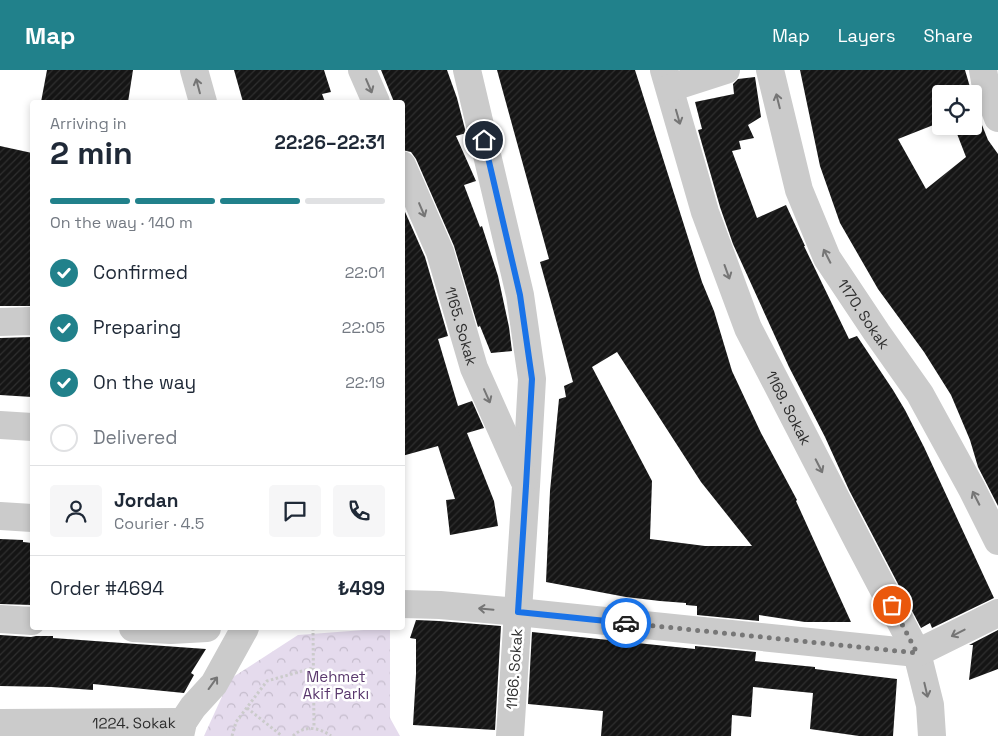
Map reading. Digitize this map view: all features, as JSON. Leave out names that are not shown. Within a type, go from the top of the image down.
[{"type":"street","points":[[194,70],[202,100]]},
{"type":"street","points":[[362,70],[375,100]]},
{"type":"street","name":"1166. Sokak","points":[[467,70],[520,295],[532,379],[510,736]]},
{"type":"street","points":[[667,79],[726,70]]},
{"type":"street","name":"1170. Sokak","points":[[770,70],[799,190],[827,258],[920,394],[972,489],[998,542]]},
{"type":"street","points":[[983,70],[986,87],[998,118]]},
{"type":"street","name":"1169. Sokak","points":[[667,79],[705,212],[748,328],[917,653],[930,705],[932,736]]},
{"type":"street","name":"1165. Sokak","points":[[405,172],[440,252],[474,368],[526,486]]},
{"type":"street","points":[[0,322],[30,321]]},
{"type":"street","points":[[0,425],[30,427]]},
{"type":"street","points":[[0,516],[30,518]]},
{"type":"street","points":[[405,604],[440,605],[518,612],[917,653],[998,613]]},
{"type":"street","points":[[0,618],[30,621]]},
{"type":"street","name":"1224. Sokak","points":[[10,727],[182,729],[193,707],[214,684],[244,630]]},
{"type":"path","points":[[313,630],[314,728]]},
{"type":"path","points":[[232,736],[236,722],[267,681],[313,668]]},
{"type":"path","points":[[247,708],[282,736]]},
{"type":"path","points":[[293,736],[304,729],[314,728],[322,730],[331,736]]},
{"type":"green space","name":"Mehmet Akif Parkı","points":[[390,630],[390,718],[400,736],[204,736],[230,679],[298,635]]},
{"type":"building","points":[[47,70],[133,70],[128,100],[41,100]]},
{"type":"building","points":[[234,70],[324,70],[331,92],[322,94],[324,100],[242,100]]},
{"type":"building","points":[[381,70],[447,70],[466,133],[456,136],[476,181],[464,185],[480,227],[482,226],[498,276],[512,351],[491,353],[480,326],[478,327],[454,246],[416,159],[411,152],[405,151],[405,100],[393,100]]},
{"type":"building","points":[[497,70],[635,70],[732,371],[761,433],[797,500],[851,622],[805,622],[759,615],[759,621],[697,615],[697,606],[686,605],[686,603],[626,597],[546,582],[550,491],[559,399],[566,397],[564,386],[573,382],[540,262],[549,259]],"holes":[[[617,352],[701,482],[752,546],[705,546],[650,539],[652,481],[592,367]]]},
{"type":"building","points":[[800,70],[965,70],[969,85],[932,85],[932,126],[898,139],[926,189],[966,157],[957,135],[982,135],[982,125],[988,140],[998,154],[998,506],[978,467],[970,440],[951,395],[924,352],[878,289],[840,223],[820,166]]},
{"type":"building","points":[[755,77],[761,117],[748,125],[754,138],[739,141],[741,149],[732,151],[757,218],[786,205],[849,339],[857,336],[905,410],[994,598],[932,628],[930,623],[921,628],[849,490],[825,437],[789,367],[733,244],[720,207],[698,130],[702,129],[695,102],[734,94],[733,84],[738,79]]},
{"type":"building","points":[[0,146],[30,153],[30,306],[0,306]]},
{"type":"building","points":[[405,212],[425,257],[448,336],[438,339],[458,406],[472,401],[484,428],[467,433],[494,501],[498,526],[450,535],[446,500],[455,499],[438,446],[405,455]]},
{"type":"building","points":[[30,337],[30,397],[0,395],[0,338]]},
{"type":"building","points":[[0,539],[23,540],[23,542],[30,543],[30,605],[0,604]]},
{"type":"building","points":[[416,620],[501,626],[495,730],[413,725],[416,639],[410,638]]},
{"type":"building","points":[[998,630],[998,669],[969,680],[973,645],[969,645]]},
{"type":"building","points":[[532,632],[695,649],[695,646],[756,652],[755,661],[815,667],[815,669],[897,679],[893,736],[859,736],[810,729],[813,693],[753,687],[751,717],[732,715],[731,736],[601,736],[603,711],[528,704]]},
{"type":"building","points":[[0,635],[53,636],[53,638],[206,649],[191,673],[194,675],[184,693],[93,684],[93,690],[0,686]]},
{"type":"way so far","points":[[626,623],[917,653],[892,605]]},
{"type":"route","points":[[484,140],[520,295],[532,379],[518,612],[626,623]]}]
